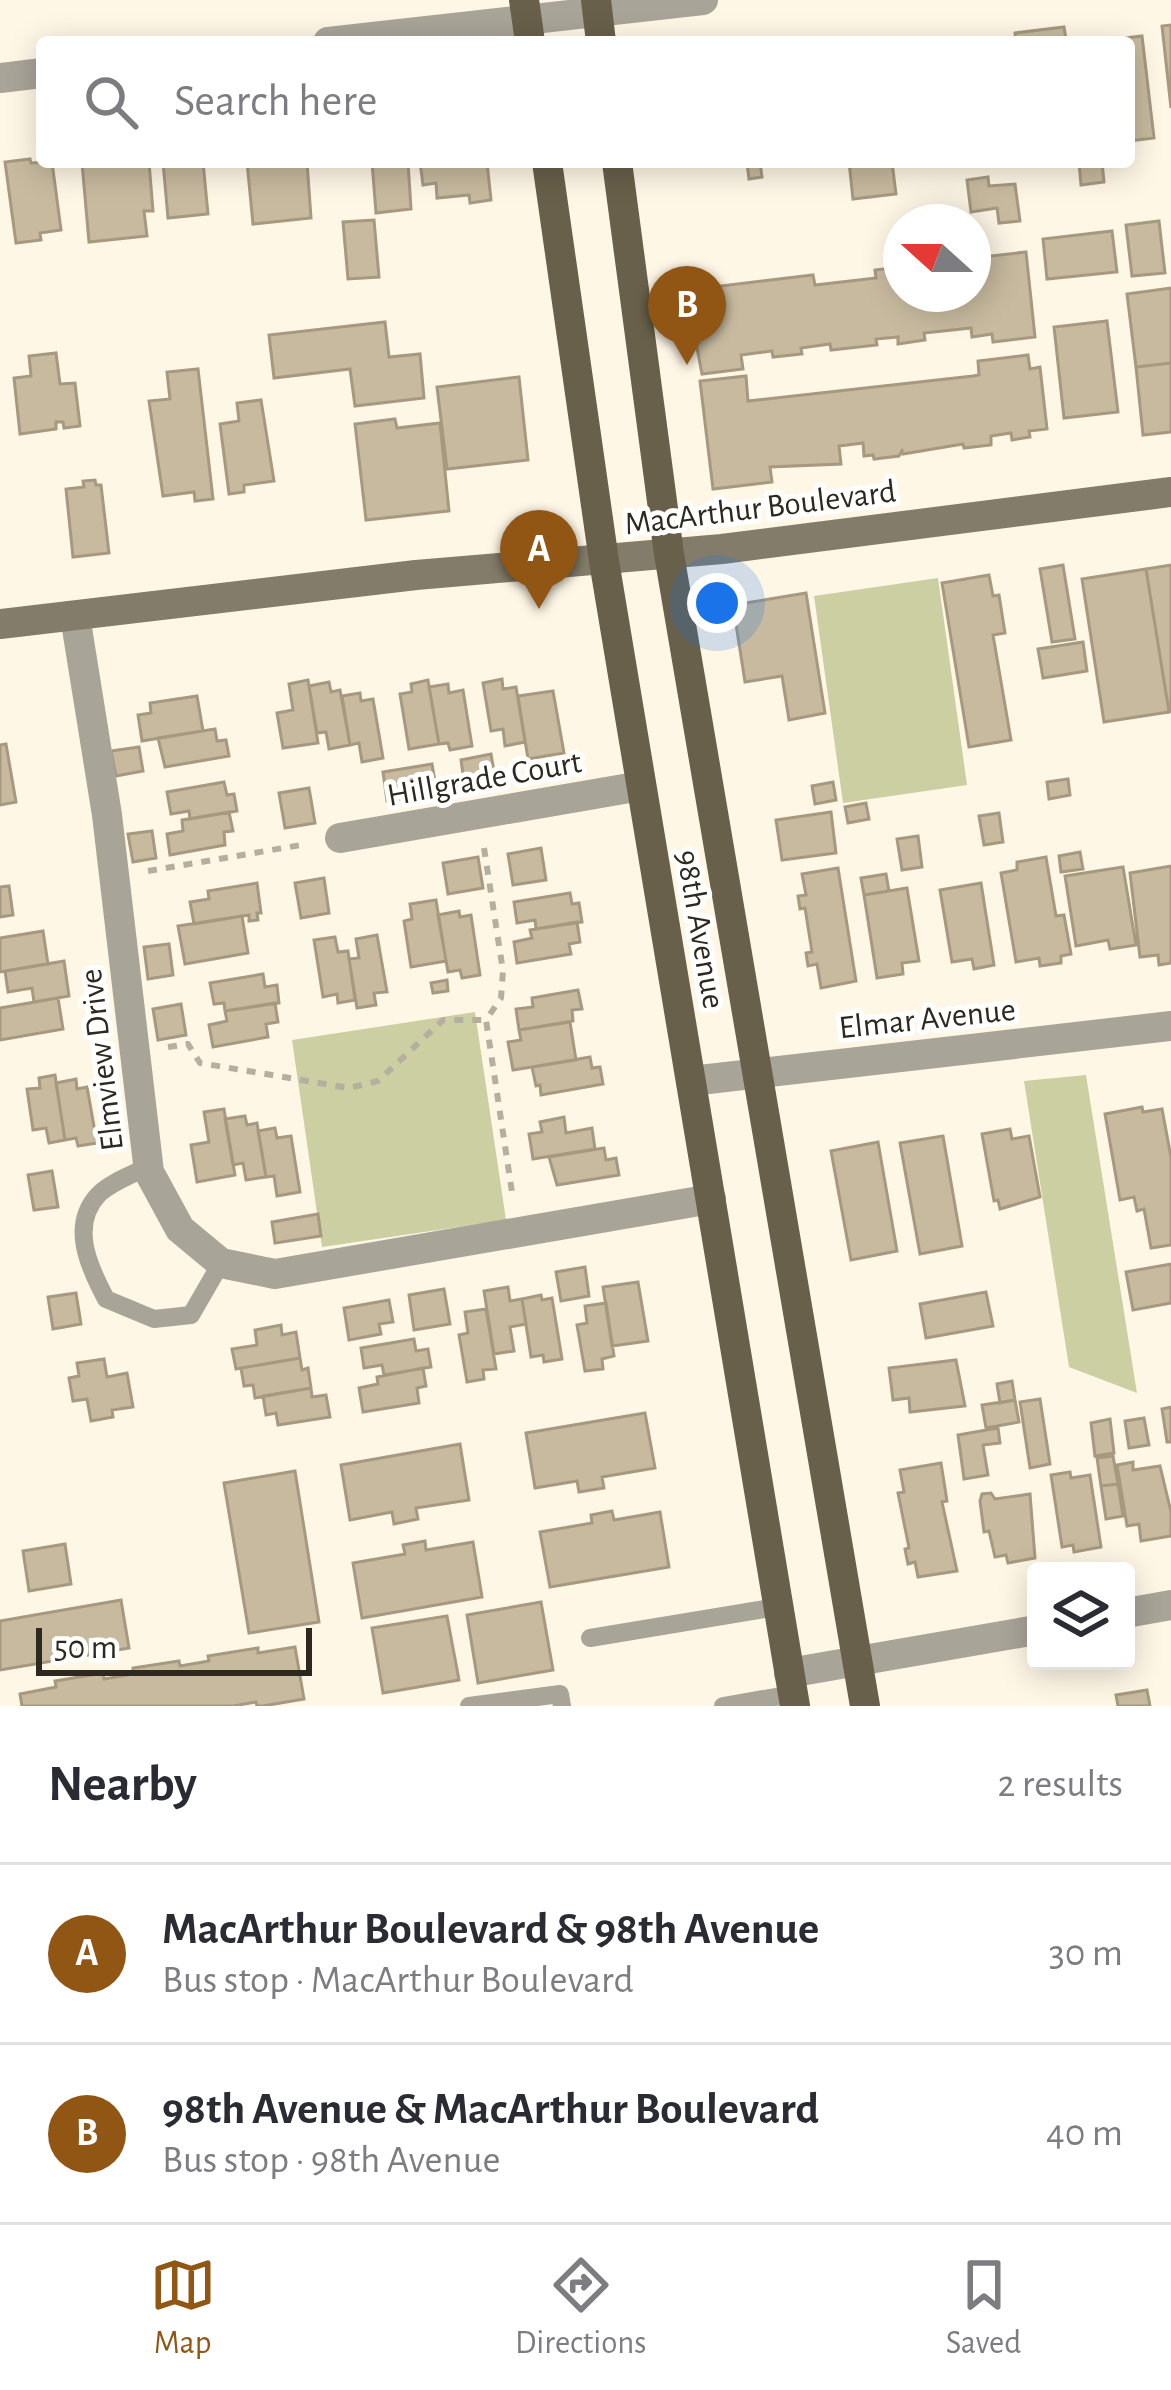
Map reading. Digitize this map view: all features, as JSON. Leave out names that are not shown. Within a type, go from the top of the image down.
[{"type":"main road","name":"98th Avenue","points":[[548,168],[604,561],[793,1691]]},
{"type":"main road","name":"98th Avenue","points":[[618,168],[669,554],[865,1706]]},
{"type":"main road","name":"MacArthur Boulevard","points":[[0,624],[416,575],[669,554],[1171,493]]},
{"type":"street","points":[[385,36],[598,18],[703,0]]},
{"type":"street","points":[[0,78],[36,75]]},
{"type":"street","name":"Elmview Drive","points":[[75,616],[115,877],[148,1166],[180,1229],[221,1263]]},
{"type":"street","name":"Hillgrade Court","points":[[340,838],[641,786]]},
{"type":"street","name":"Elmar Avenue","points":[[691,1081],[1171,1026]]},
{"type":"street","points":[[221,1263],[275,1274],[710,1199]]},
{"type":"street","points":[[1135,1611],[1171,1605]]},
{"type":"street","points":[[793,1691],[858,1663],[1027,1632]]},
{"type":"lane","points":[[148,1166],[100,1193],[85,1217],[84,1258],[106,1299],[154,1319],[191,1315],[221,1263]]},
{"type":"lane","points":[[590,1638],[777,1607]]},
{"type":"lane","points":[[723,1706],[793,1691]]},
{"type":"lane","points":[[469,1706],[560,1694],[562,1706]]},
{"type":"path","points":[[479,814],[503,971],[500,998],[486,1020],[518,1233]]},
{"type":"path","points":[[115,877],[340,838]]},
{"type":"path","points":[[134,1052],[188,1044],[200,1063],[349,1088],[378,1081],[443,1020],[486,1020]]},
{"type":"green space","points":[[938,578],[967,785],[843,803],[814,596]]},
{"type":"green space","points":[[475,1012],[506,1220],[322,1247],[292,1040]]},
{"type":"green space","points":[[1086,1075],[1137,1393],[1069,1367],[1024,1081]]},
{"type":"building","points":[[1171,25],[1171,108],[1162,26]]},
{"type":"building","points":[[1064,27],[1066,36],[1015,36]]},
{"type":"building","points":[[1142,36],[1154,138],[1135,140],[1135,37]]},
{"type":"building","points":[[30,159],[36,168],[53,168],[61,230],[40,233],[41,240],[16,243],[5,162]]},
{"type":"building","points":[[82,168],[149,168],[153,211],[144,211],[147,236],[89,242]]},
{"type":"building","points":[[164,168],[204,168],[208,214],[168,218]]},
{"type":"building","points":[[248,168],[307,168],[311,218],[253,224]]},
{"type":"building","points":[[372,168],[408,168],[411,209],[376,213]]},
{"type":"building","points":[[421,168],[488,168],[491,200],[470,203],[469,195],[437,198],[436,183],[423,185]]},
{"type":"building","points":[[748,168],[761,168],[762,177],[749,179]]},
{"type":"building","points":[[850,168],[893,168],[896,194],[853,199]]},
{"type":"building","points":[[1080,168],[1103,168],[1104,182],[1081,185]]},
{"type":"building","points":[[988,177],[989,186],[1015,184],[1020,221],[999,223],[997,208],[991,209],[991,204],[970,204],[967,180]]},
{"type":"building","points":[[374,220],[379,277],[348,279],[343,222]]},
{"type":"building","points":[[1159,221],[1165,273],[1132,276],[1126,225]]},
{"type":"building","points":[[1112,231],[1117,272],[1047,279],[1043,239]]},
{"type":"building","points":[[1026,252],[1035,337],[993,342],[992,334],[972,337],[971,328],[924,333],[925,340],[898,344],[898,337],[876,339],[877,345],[801,348],[802,354],[741,355],[743,369],[702,374],[694,332],[695,314],[699,313],[696,289],[813,275],[815,285],[876,278],[875,270],[883,269],[883,312],[991,312],[991,256]]},
{"type":"building","points":[[1171,288],[1171,363],[1136,367],[1127,294]]},
{"type":"building","points":[[1107,321],[1118,412],[1064,418],[1054,327]]},
{"type":"building","points":[[385,322],[389,357],[420,354],[424,398],[355,406],[350,369],[274,378],[269,335]]},
{"type":"building","points":[[56,353],[60,384],[75,383],[80,426],[64,428],[63,422],[56,422],[56,429],[20,434],[14,378],[31,376],[29,356]]},
{"type":"building","points":[[1028,355],[1030,369],[1040,367],[1047,429],[1029,431],[1030,437],[1012,440],[1011,433],[991,436],[991,445],[902,451],[899,456],[874,459],[864,456],[863,443],[839,446],[841,464],[770,467],[772,482],[713,489],[700,381],[746,376],[748,401],[973,376],[979,375],[978,361]]},
{"type":"building","points":[[1171,363],[1171,432],[1143,435],[1136,367]]},
{"type":"building","points":[[198,369],[213,499],[195,501],[194,492],[163,496],[149,401],[170,399],[167,372]]},
{"type":"building","points":[[519,377],[528,460],[447,469],[437,387]]},
{"type":"building","points":[[261,400],[274,481],[244,485],[244,492],[229,494],[220,424],[239,421],[237,403]]},
{"type":"building","points":[[395,419],[397,428],[440,423],[449,511],[366,520],[355,424]]},
{"type":"building","points":[[95,480],[101,485],[109,553],[73,557],[66,489]]},
{"type":"building","points":[[1063,565],[1075,639],[1052,642],[1040,569]]},
{"type":"building","points":[[1171,565],[1171,711],[1169,712],[1146,569]]},
{"type":"building","points":[[1146,569],[1169,712],[1104,722],[1082,579]]},
{"type":"building","points":[[989,575],[993,596],[999,595],[1005,633],[993,635],[1011,740],[969,747],[942,583]]},
{"type":"building","points":[[806,593],[825,713],[789,720],[782,676],[745,682],[733,605]]},
{"type":"building","points":[[1083,642],[1087,671],[1043,678],[1038,649]]},
{"type":"building","points":[[502,679],[503,689],[516,687],[525,742],[505,746],[503,729],[491,731],[483,683]]},
{"type":"building","points":[[308,680],[318,743],[283,748],[277,713],[293,710],[289,684]]},
{"type":"building","points":[[428,680],[439,744],[409,749],[400,694],[412,692],[411,684]]},
{"type":"building","points":[[329,682],[331,692],[340,690],[350,745],[329,749],[326,732],[317,733],[309,686]]},
{"type":"building","points":[[448,684],[449,693],[463,690],[472,746],[450,750],[448,743],[439,744],[429,687]]},
{"type":"building","points":[[553,691],[564,753],[528,759],[518,696]]},
{"type":"building","points":[[360,693],[361,701],[373,699],[383,758],[362,762],[359,743],[350,745],[342,696]]},
{"type":"building","points":[[197,696],[203,731],[142,741],[138,715],[151,713],[150,703]]},
{"type":"building","points":[[215,729],[217,741],[226,740],[229,756],[165,767],[158,738]]},
{"type":"building","points":[[6,744],[16,802],[0,805],[0,745]]},
{"type":"building","points":[[139,747],[143,771],[116,776],[111,751]]},
{"type":"building","points":[[491,754],[496,783],[465,788],[461,760]]},
{"type":"building","points":[[432,764],[437,793],[387,801],[383,772]]},
{"type":"building","points":[[1068,779],[1070,795],[1049,799],[1047,782]]},
{"type":"building","points":[[224,782],[227,795],[234,794],[237,811],[190,819],[189,811],[171,814],[167,792]]},
{"type":"building","points":[[833,782],[836,800],[815,804],[812,786]]},
{"type":"building","points":[[309,788],[315,823],[285,828],[279,793]]},
{"type":"building","points":[[866,803],[869,819],[848,823],[845,807]]},
{"type":"building","points":[[229,812],[233,831],[224,832],[225,845],[170,855],[167,834],[183,831],[182,820]]},
{"type":"building","points":[[831,812],[836,853],[782,860],[776,820]]},
{"type":"building","points":[[999,813],[1003,842],[984,845],[979,816]]},
{"type":"building","points":[[152,831],[156,858],[133,862],[128,834]]},
{"type":"building","points":[[918,836],[922,867],[902,870],[897,839]]},
{"type":"building","points":[[541,848],[546,880],[513,885],[508,854]]},
{"type":"building","points":[[1080,852],[1083,869],[1061,872],[1059,856]]},
{"type":"building","points":[[478,857],[483,888],[448,894],[443,863]]},
{"type":"building","points":[[1046,857],[1056,916],[1064,915],[1071,954],[1061,956],[1061,963],[1040,966],[1039,958],[1016,962],[1001,873],[1017,870],[1017,862]]},
{"type":"building","points":[[1171,866],[1171,963],[1159,965],[1158,955],[1140,957],[1130,873]]},
{"type":"building","points":[[1123,867],[1136,945],[1110,949],[1108,940],[1076,946],[1065,876]]},
{"type":"building","points":[[838,868],[856,981],[821,988],[817,964],[808,966],[806,953],[812,952],[805,908],[800,909],[798,896],[806,895],[802,874]]},
{"type":"building","points":[[886,874],[889,891],[864,895],[861,878]]},
{"type":"building","points":[[324,878],[329,913],[301,918],[295,883]]},
{"type":"building","points":[[257,883],[258,920],[249,921],[249,915],[194,924],[190,902],[209,899],[208,891]]},
{"type":"building","points":[[981,883],[994,965],[974,969],[972,959],[952,962],[940,890]]},
{"type":"building","points":[[9,886],[13,915],[0,917],[0,887]]},
{"type":"building","points":[[907,888],[919,961],[902,963],[903,974],[877,978],[864,895]]},
{"type":"building","points":[[570,893],[572,904],[579,903],[582,922],[536,929],[535,920],[517,923],[514,902]]},
{"type":"building","points":[[436,900],[446,961],[411,967],[404,921],[412,919],[410,904]]},
{"type":"building","points":[[459,911],[460,917],[471,915],[480,975],[462,978],[460,970],[448,972],[438,915]]},
{"type":"building","points":[[242,916],[248,953],[185,964],[178,926]]},
{"type":"building","points":[[577,922],[580,942],[569,944],[571,954],[517,963],[514,942],[532,938],[530,930]]},
{"type":"building","points":[[43,931],[48,964],[0,972],[0,938]]},
{"type":"building","points":[[377,935],[387,992],[374,993],[376,1005],[357,1008],[349,959],[359,958],[356,939]]},
{"type":"building","points":[[335,937],[338,952],[348,951],[355,1000],[338,1003],[337,994],[323,997],[314,940]]},
{"type":"building","points":[[169,944],[173,975],[148,979],[144,947]]},
{"type":"building","points":[[64,961],[69,996],[34,1002],[32,988],[8,992],[5,971]]},
{"type":"building","points":[[263,974],[265,987],[277,985],[279,1003],[225,1011],[224,1003],[214,1004],[210,983]]},
{"type":"building","points":[[447,980],[448,991],[433,993],[431,983]]},
{"type":"building","points":[[578,990],[582,1009],[572,1010],[573,1021],[519,1030],[516,1009],[533,1007],[532,998]]},
{"type":"building","points":[[58,998],[63,1029],[0,1040],[0,1008]]},
{"type":"building","points":[[275,1003],[278,1022],[266,1024],[268,1037],[213,1047],[209,1025],[227,1021],[225,1011]]},
{"type":"building","points":[[181,1004],[186,1035],[158,1040],[153,1009]]},
{"type":"building","points":[[570,1022],[576,1060],[513,1070],[508,1042],[521,1040],[519,1030]]},
{"type":"building","points":[[590,1057],[592,1068],[600,1067],[603,1084],[541,1095],[532,1067]]},
{"type":"building","points":[[55,1075],[65,1140],[49,1143],[46,1128],[33,1130],[27,1089],[40,1088],[39,1078]]},
{"type":"building","points":[[76,1079],[77,1089],[87,1087],[97,1143],[78,1146],[76,1138],[65,1140],[56,1083]]},
{"type":"building","points":[[1142,1107],[1143,1112],[1162,1109],[1171,1157],[1171,1245],[1151,1248],[1144,1209],[1137,1211],[1134,1197],[1120,1200],[1105,1114]]},
{"type":"building","points":[[224,1109],[235,1175],[197,1182],[191,1145],[209,1142],[204,1112]]},
{"type":"building","points":[[245,1116],[247,1125],[257,1123],[266,1177],[246,1180],[243,1163],[233,1165],[225,1119]]},
{"type":"building","points":[[564,1117],[566,1133],[592,1128],[595,1149],[533,1159],[529,1134],[542,1132],[540,1122]]},
{"type":"building","points":[[275,1128],[277,1138],[291,1136],[300,1192],[277,1196],[274,1176],[266,1177],[258,1131]]},
{"type":"building","points":[[1010,1129],[1012,1139],[1029,1136],[1040,1197],[1000,1209],[998,1200],[994,1201],[982,1134]]},
{"type":"building","points":[[943,1136],[962,1246],[920,1254],[900,1143]]},
{"type":"building","points":[[878,1142],[897,1251],[851,1260],[831,1151]]},
{"type":"building","points":[[604,1148],[606,1160],[616,1158],[619,1175],[557,1185],[549,1157]]},
{"type":"building","points":[[52,1171],[58,1207],[34,1210],[28,1175]]},
{"type":"building","points":[[318,1214],[321,1236],[275,1243],[272,1222]]},
{"type":"building","points":[[1171,1264],[1171,1303],[1133,1310],[1126,1272]]},
{"type":"building","points":[[585,1267],[589,1296],[561,1301],[556,1272]]},
{"type":"building","points":[[638,1282],[648,1341],[612,1346],[603,1287]]},
{"type":"building","points":[[508,1287],[510,1301],[522,1299],[526,1324],[510,1327],[514,1351],[494,1354],[484,1291]]},
{"type":"building","points":[[444,1289],[450,1324],[414,1330],[409,1295]]},
{"type":"building","points":[[986,1292],[993,1326],[926,1338],[920,1304]]},
{"type":"building","points":[[76,1293],[81,1324],[53,1329],[48,1297]]},
{"type":"building","points":[[541,1295],[542,1300],[552,1298],[562,1359],[544,1362],[543,1355],[531,1357],[522,1299]]},
{"type":"building","points":[[389,1300],[393,1322],[379,1324],[381,1334],[349,1340],[344,1308]]},
{"type":"building","points":[[606,1303],[614,1356],[602,1359],[603,1369],[585,1371],[577,1325],[587,1323],[585,1306]]},
{"type":"building","points":[[486,1309],[496,1369],[483,1370],[484,1379],[467,1382],[459,1335],[468,1333],[465,1312]]},
{"type":"building","points":[[281,1325],[282,1335],[296,1332],[300,1358],[236,1369],[232,1349],[257,1345],[255,1330]]},
{"type":"building","points":[[414,1339],[416,1351],[428,1349],[431,1367],[384,1375],[382,1365],[364,1368],[361,1348]]},
{"type":"building","points":[[300,1358],[302,1370],[308,1368],[311,1388],[255,1398],[253,1385],[244,1386],[241,1368]]},
{"type":"building","points":[[104,1359],[107,1377],[127,1373],[133,1407],[112,1410],[113,1417],[91,1421],[87,1399],[73,1401],[69,1378],[79,1376],[77,1363]]},
{"type":"building","points":[[956,1360],[965,1406],[910,1412],[909,1398],[893,1400],[889,1368]]},
{"type":"building","points":[[423,1368],[426,1386],[417,1388],[419,1403],[363,1412],[359,1388],[378,1384],[377,1377]]},
{"type":"building","points":[[1012,1381],[1015,1400],[1000,1403],[997,1384]]},
{"type":"building","points":[[311,1388],[312,1397],[326,1395],[330,1417],[278,1425],[276,1413],[266,1415],[263,1396]]},
{"type":"building","points":[[1040,1399],[1050,1464],[1030,1468],[1020,1402]]},
{"type":"building","points":[[1015,1400],[1019,1422],[986,1428],[982,1405]]},
{"type":"building","points":[[1171,1407],[1171,1442],[1167,1442],[1162,1409]]},
{"type":"building","points":[[645,1413],[655,1468],[602,1477],[604,1488],[579,1492],[577,1481],[535,1488],[526,1433]]},
{"type":"building","points":[[1144,1418],[1149,1445],[1129,1448],[1125,1421]]},
{"type":"building","points":[[1110,1419],[1114,1453],[1095,1456],[1091,1423]]},
{"type":"building","points":[[998,1428],[1000,1443],[983,1445],[988,1475],[964,1479],[958,1435]]},
{"type":"building","points":[[460,1444],[469,1500],[416,1508],[418,1519],[394,1524],[392,1512],[350,1520],[341,1465]]},
{"type":"building","points":[[1113,1456],[1118,1484],[1101,1486],[1097,1458]]},
{"type":"building","points":[[1133,1462],[1133,1470],[1160,1466],[1171,1512],[1171,1536],[1141,1541],[1139,1524],[1127,1526],[1117,1465]]},
{"type":"building","points":[[941,1463],[947,1501],[942,1502],[957,1571],[918,1577],[905,1549],[909,1548],[898,1493],[904,1492],[900,1470]]},
{"type":"building","points":[[295,1471],[319,1622],[249,1633],[224,1483]]},
{"type":"building","points":[[1070,1472],[1071,1478],[1090,1475],[1101,1547],[1074,1552],[1073,1545],[1062,1547],[1051,1475]]},
{"type":"building","points":[[1118,1484],[1123,1516],[1106,1519],[1101,1486]]},
{"type":"building","points":[[991,1493],[995,1499],[1030,1494],[1035,1558],[1008,1563],[1006,1555],[995,1557],[989,1531],[984,1532],[980,1501],[982,1494]]},
{"type":"building","points":[[612,1511],[614,1520],[660,1512],[669,1567],[550,1587],[540,1532],[592,1523],[591,1515]]},
{"type":"building","points":[[425,1541],[426,1550],[473,1542],[482,1597],[362,1618],[353,1563],[405,1554],[403,1545]]},
{"type":"building","points":[[65,1544],[71,1584],[29,1591],[23,1551]]},
{"type":"building","points":[[121,1600],[129,1648],[0,1670],[0,1621]]},
{"type":"building","points":[[541,1602],[553,1670],[478,1683],[467,1615]]},
{"type":"building","points":[[447,1616],[459,1680],[383,1693],[372,1628]]},
{"type":"building","points":[[295,1647],[304,1699],[263,1706],[256,1702],[233,1706],[22,1706],[20,1694],[56,1687],[55,1681],[103,1673],[104,1679],[133,1674],[133,1668],[179,1661],[180,1666],[209,1661],[208,1656]]},
{"type":"building","points":[[1147,1690],[1150,1706],[1118,1706],[1116,1695]]},
{"type":"place","name":"98th Avenue & MacArthur Boulevard","points":[[687,365]]},
{"type":"place","name":"MacArthur Boulevard & 98th Avenue","points":[[539,609]]}]
